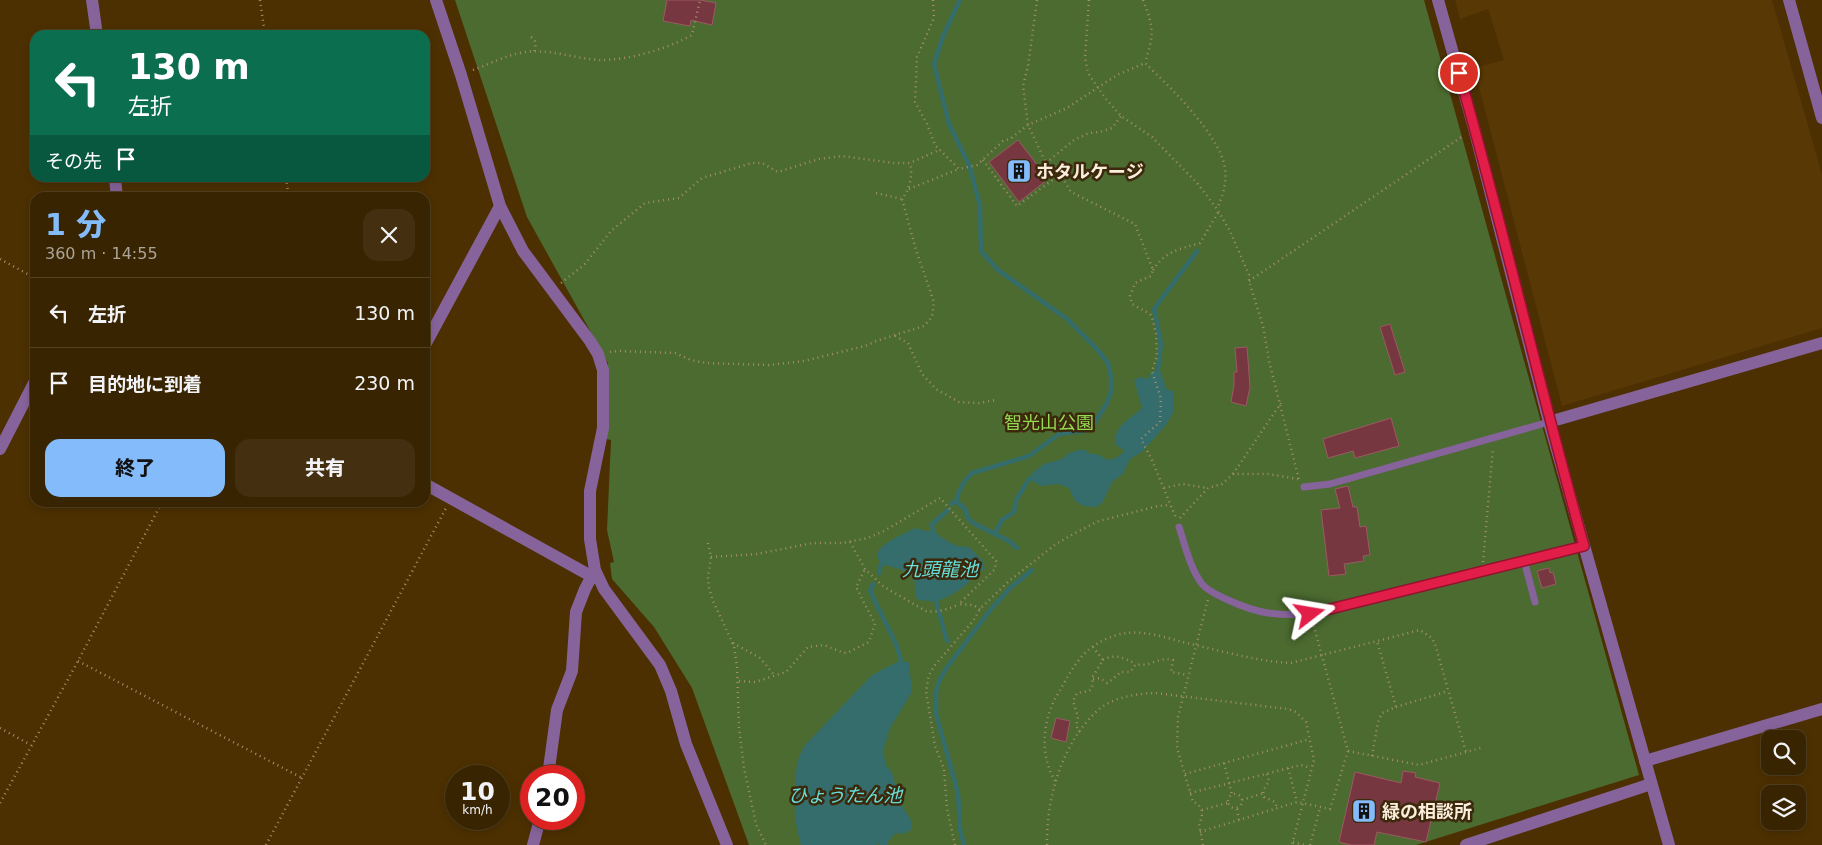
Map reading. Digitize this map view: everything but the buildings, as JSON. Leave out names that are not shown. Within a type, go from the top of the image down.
[{"type":"street","points":[[92,0],[96,30]]},
{"type":"street","points":[[436,0],[461,75],[500,206],[523,251],[598,354],[603,370],[603,428],[590,491],[590,539],[593,573],[584,589],[576,612],[572,671],[557,710],[550,765]]},
{"type":"street","points":[[1438,0],[1474,128],[1549,422],[1669,845]]},
{"type":"street","points":[[1789,0],[1822,118]]},
{"type":"street","points":[[430,336],[500,206]]},
{"type":"street","points":[[1549,422],[1822,343]]},
{"type":"street","points":[[0,449],[30,391]]},
{"type":"street","points":[[430,487],[593,573],[660,665],[686,744],[727,845]]},
{"type":"street","points":[[1645,761],[1822,709]]},
{"type":"street","points":[[1466,845],[1651,784]]},
{"type":"street","points":[[533,845],[537,830]]},
{"type":"lane","points":[[1304,487],[1330,484],[1549,422]]},
{"type":"lane","points":[[1179,526],[1193,566],[1201,582],[1209,592],[1248,609],[1263,613],[1291,615],[1310,614],[1584,546]]},
{"type":"lane","points":[[1524,560],[1535,602]]},
{"type":"path","points":[[260,0],[264,30]]},
{"type":"path","points":[[461,75],[520,53],[546,52],[599,60],[626,58],[666,48],[692,35],[700,0]]},
{"type":"path","points":[[933,0],[934,18],[917,57],[915,102],[935,145],[959,168]]},
{"type":"path","points":[[1037,0],[1028,66],[1023,86],[1028,125],[1046,163],[1063,179],[1071,192],[1135,224],[1153,270]]},
{"type":"path","points":[[1089,0],[1085,58],[1088,73],[1105,98],[1121,116],[1152,138],[1197,183],[1218,210],[1230,231],[1249,275],[1249,282],[1263,326],[1269,361],[1299,479],[1304,487]]},
{"type":"path","points":[[902,199],[909,189],[959,168],[977,165],[1003,141],[1010,139],[1028,125],[1067,108],[1117,75],[1145,63],[1151,45],[1152,28],[1143,0]]},
{"type":"path","points":[[531,37],[536,43],[534,52]]},
{"type":"path","points":[[1145,63],[1169,86],[1212,138],[1222,155],[1226,179],[1218,210],[1200,242],[1166,254],[1158,261],[1151,276],[1134,283],[1130,296],[1132,304],[1150,314],[1156,334],[1157,356],[1152,371],[1160,399],[1160,422],[1141,439],[1177,521],[1208,488]]},
{"type":"path","points":[[1046,163],[1074,140],[1089,133],[1112,128],[1121,116]]},
{"type":"path","points":[[1249,282],[1474,128]]},
{"type":"path","points":[[552,290],[584,265],[611,231],[645,203],[679,198],[702,178],[752,163],[762,163],[778,172],[819,159],[842,156],[893,163],[910,163],[939,150]]},
{"type":"path","points":[[982,160],[1017,206],[1059,176]]},
{"type":"path","points":[[909,189],[912,172],[910,163]]},
{"type":"path","points":[[876,193],[902,199]]},
{"type":"path","points":[[598,354],[618,351],[675,353],[691,360],[706,363],[770,365],[804,361],[865,346],[924,326],[932,317],[934,302],[916,250],[902,199]]},
{"type":"path","points":[[0,260],[30,275]]},
{"type":"path","points":[[895,336],[908,343],[922,374],[936,389],[959,402],[979,403],[996,400]]},
{"type":"path","points":[[1164,488],[1182,484],[1208,488],[1222,484],[1233,474],[1281,403]]},
{"type":"path","points":[[1482,571],[1494,439]]},
{"type":"path","points":[[1233,474],[1268,474],[1299,479]]},
{"type":"path","points":[[266,845],[451,498]]},
{"type":"path","points":[[711,557],[757,554],[813,543],[842,543],[868,538],[884,531],[940,498],[996,561],[995,569],[960,604],[932,612],[926,611],[884,586],[865,569],[850,542]]},
{"type":"path","points":[[956,845],[947,809],[944,769],[935,746],[926,691],[929,675],[935,665],[973,621],[980,609],[1009,581],[1056,544],[1075,532],[1099,522],[1170,504]]},
{"type":"path","points":[[0,803],[159,507]]},
{"type":"path","points":[[708,543],[711,557],[708,577],[709,588],[713,601],[733,643],[737,667],[739,728],[744,768],[756,824],[766,845]]},
{"type":"path","points":[[738,681],[755,682],[786,672],[808,647],[824,645],[844,653],[869,642],[875,624],[856,587],[865,569]]},
{"type":"path","points":[[1203,845],[1199,824],[1202,818],[1202,810],[1200,806],[1193,802],[1190,793],[1177,748],[1176,732],[1209,592]]},
{"type":"path","points":[[960,604],[973,605],[980,609]]},
{"type":"path","points":[[1200,832],[1297,802],[1330,809],[1348,751],[1310,614]]},
{"type":"path","points":[[1055,781],[1047,761],[1044,739],[1046,722],[1052,706],[1074,666],[1086,651],[1100,642],[1126,633],[1152,634],[1232,654],[1291,663],[1420,630],[1427,633],[1435,644],[1466,752]]},
{"type":"path","points":[[1377,641],[1396,707]]},
{"type":"path","points":[[733,643],[760,658],[775,676]]},
{"type":"path","points":[[1093,647],[1103,660]]},
{"type":"path","points":[[1080,732],[1076,726],[1078,717],[1073,702],[1077,693],[1090,691],[1093,679],[1103,660],[1109,656],[1144,666],[1165,658],[1173,660],[1171,672],[1188,675]]},
{"type":"path","points":[[78,661],[302,778]]},
{"type":"path","points":[[1093,679],[1100,678],[1106,683],[1109,682],[1121,672],[1130,672],[1136,664]]},
{"type":"path","points":[[1372,756],[1378,722],[1382,713],[1448,691]]},
{"type":"path","points":[[1047,845],[1047,817],[1055,781],[1064,757],[1080,732],[1097,710],[1115,700],[1134,694],[1146,693],[1288,709],[1296,712],[1306,722],[1314,760],[1293,843],[1305,845]]},
{"type":"path","points":[[0,728],[31,745]]},
{"type":"path","points":[[1185,774],[1310,739]]},
{"type":"path","points":[[1348,751],[1419,766],[1484,747]]},
{"type":"path","points":[[1224,763],[1232,794]]},
{"type":"path","points":[[1190,793],[1301,765],[1311,768]]},
{"type":"path","points":[[1288,768],[1297,802]]},
{"type":"path","points":[[1267,774],[1269,781],[1263,791],[1264,797],[1275,802],[1277,808]]},
{"type":"path","points":[[1232,794],[1237,794],[1242,800]]},
{"type":"path","points":[[1232,794],[1227,799],[1230,808],[1236,808],[1241,805],[1242,800]]},
{"type":"path","points":[[1242,800],[1264,794]]},
{"type":"path","points":[[1202,810],[1227,803]]},
{"type":"path","points":[[1310,845],[1320,807]]},
{"type":"path","points":[[1236,808],[1239,820]]},
{"type":"shaded area","points":[[1455,0],[1772,0],[1822,174],[1822,328],[1562,406],[1474,68],[1504,60],[1488,9],[1460,19]]},
{"type":"green space","name":"智光山公園","points":[[455,0],[1424,0],[1639,775],[1416,845],[749,845],[692,688],[654,627],[612,579],[610,563],[614,562],[607,530],[611,440],[606,439],[608,363],[527,217]]},
{"type":"water","points":[[1159,368],[1167,390],[1173,391],[1174,411],[1166,425],[1142,452],[1130,459],[1123,474],[1113,481],[1102,503],[1096,507],[1084,506],[1075,501],[1069,488],[1058,484],[1041,486],[1029,479],[1032,473],[1044,464],[1062,459],[1069,453],[1083,449],[1108,460],[1116,458],[1124,452],[1124,450],[1116,445],[1115,439],[1119,428],[1142,408],[1134,380],[1140,377],[1148,379],[1151,373]]},
{"type":"water","name":"九頭龍池","points":[[916,528],[934,531],[957,546],[969,547],[982,560],[985,569],[964,587],[947,597],[933,601],[918,600],[915,594],[915,584],[910,575],[881,564],[877,556],[881,548],[887,543]]},
{"type":"water","name":"ひょうたん池","points":[[901,660],[909,663],[912,692],[890,728],[883,751],[886,765],[892,773],[900,802],[912,822],[911,830],[903,834],[896,833],[887,845],[880,845],[879,843],[876,845],[801,845],[795,818],[795,798],[797,766],[802,750],[872,675]]},
{"type":"waterway","points":[[960,0],[943,36],[934,64],[949,124],[969,165]]},
{"type":"waterway","points":[[951,504],[956,501],[958,493],[972,473],[1029,456],[1059,434],[1084,431],[1092,427],[1107,403],[1111,392],[1111,376],[1108,363],[1096,348],[1067,319],[998,270],[981,251],[980,206],[970,168]]},
{"type":"waterway","points":[[1158,369],[1161,344],[1154,309],[1197,251]]},
{"type":"waterway","points":[[995,533],[1002,520],[1014,512],[1016,500],[1029,479]]},
{"type":"waterway","points":[[956,501],[966,510],[967,517],[973,523],[1009,541],[1017,548]]},
{"type":"waterway","points":[[934,531],[931,525],[948,510]]},
{"type":"waterway","points":[[879,573],[881,564]]},
{"type":"waterway","points":[[964,845],[960,829],[958,793],[936,714],[936,692],[939,681],[947,667],[991,609],[1010,588],[1032,570]]},
{"type":"waterway","points":[[873,584],[870,591],[896,644],[901,660]]},
{"type":"waterway","points":[[936,601],[938,610]]},
{"type":"waterway","points":[[939,612],[947,641]]},
{"type":"place","name":"ホタルケージ","points":[[1019,171]]},
{"type":"place","name":"緑の相談所","points":[[1364,811]]},
{"type":"route","points":[[1310,614],[1584,546],[1549,422],[1459,73]]}]
